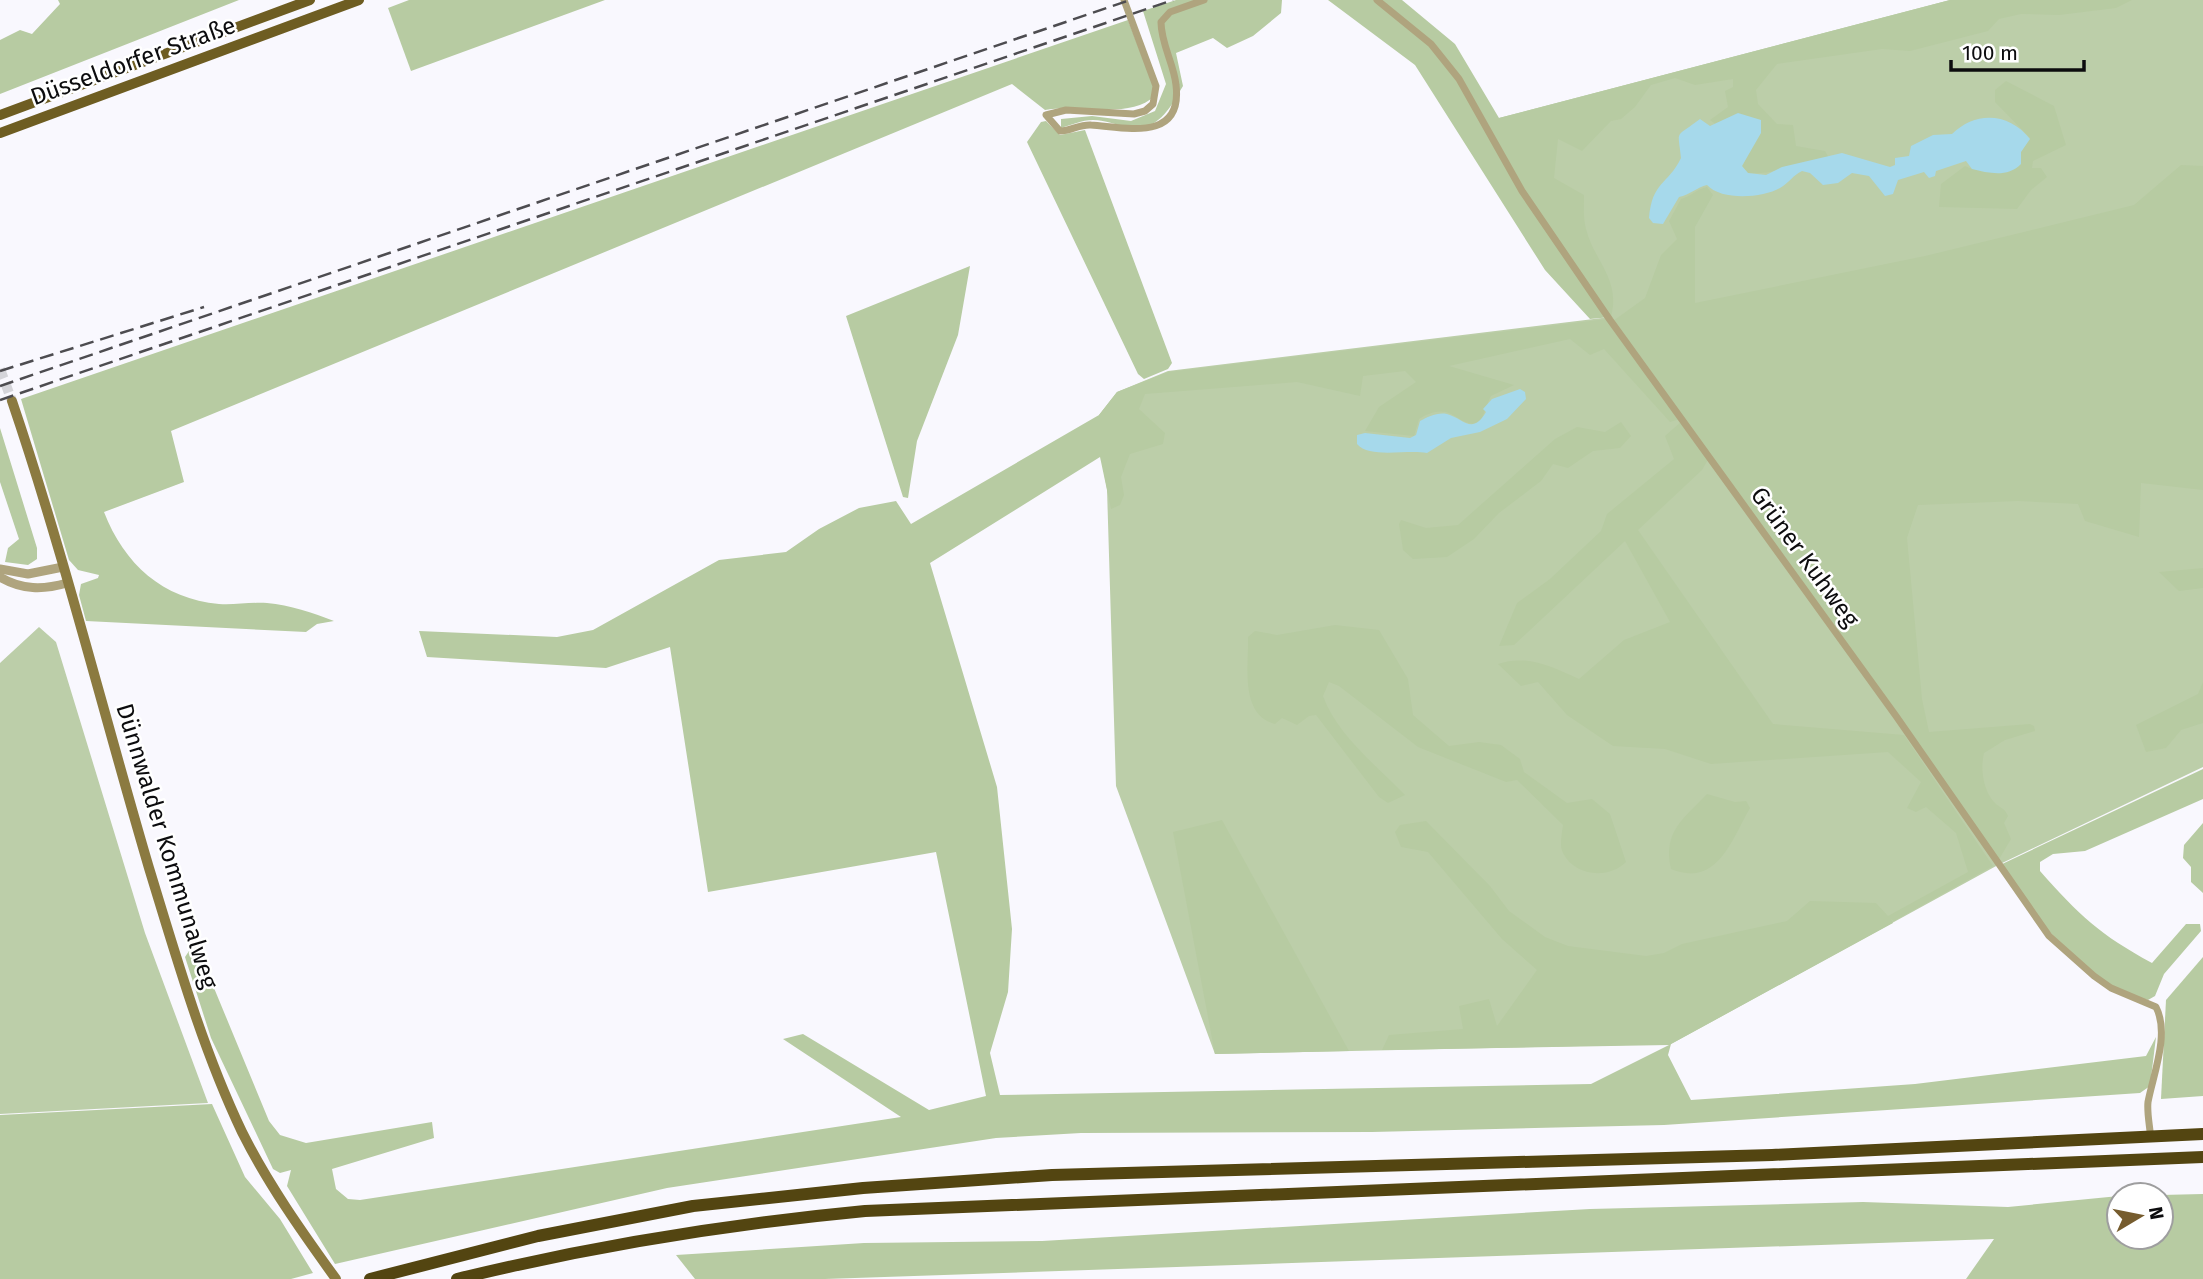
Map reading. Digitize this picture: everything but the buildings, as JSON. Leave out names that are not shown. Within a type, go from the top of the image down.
[{"type":"highway","points":[[370,1279],[538,1236],[693,1206],[1000,1178],[1772,1155],[2203,1135]]},
{"type":"highway","points":[[457,1279],[541,1258],[784,1219],[865,1210],[2203,1157]]},
{"type":"main road","name":"Düsseldorfer Straße","points":[[0,115],[310,0]]},
{"type":"main road","name":"Düsseldorfer Straße","points":[[0,133],[359,0]]},
{"type":"main road","name":"Dünnwalder Kommunalweg","points":[[12,401],[157,893],[213,1063],[252,1151],[280,1199],[336,1279]]},
{"type":"street","points":[[1124,0],[1156,86],[1153,104],[1145,111],[1134,114],[1059,111],[1046,115],[1054,127],[1066,131],[1088,125],[1136,131],[1156,126],[1165,119],[1175,105],[1177,93],[1161,22],[1170,12],[1204,0]]},
{"type":"street","name":"Grüner Kuhweg","points":[[1377,0],[1430,44],[1459,79],[1522,191],[1610,320],[1880,694],[2049,936],[2103,982],[2156,1007],[2161,1033],[2153,1089],[2148,1103],[2150,1131]]},
{"type":"street","points":[[0,569],[28,574],[63,567]]},
{"type":"street","points":[[0,576],[29,588],[51,588],[67,583]]},
{"type":"green space","points":[[58,0],[239,0],[0,94],[0,40],[20,30],[32,34],[60,4]]},
{"type":"green space","points":[[409,0],[605,0],[411,71],[388,8]]},
{"type":"green space","points":[[1176,0],[1282,0],[1281,13],[1253,36],[1227,48],[1213,38],[1176,53],[1183,86],[1169,109],[1149,126],[1131,128],[1089,120],[1061,128],[1061,119],[1092,116],[1131,121],[1155,111],[1166,84],[1143,11]]},
{"type":"green space","points":[[1328,0],[1402,0],[1455,44],[1499,118],[1950,0],[2132,0],[2116,8],[2059,15],[2021,14],[1999,19],[1988,31],[1910,51],[1882,49],[1777,64],[1756,90],[1758,104],[1777,124],[1793,125],[1796,146],[1825,151],[1829,158],[1788,168],[1748,173],[1742,167],[1750,150],[1710,120],[1728,107],[1725,91],[1733,87],[1733,79],[1695,85],[1675,78],[1651,85],[1635,107],[1621,119],[1611,121],[1582,151],[1558,139],[1554,178],[1584,195],[1586,229],[1610,281],[1612,292],[1611,317],[1590,319],[1545,270],[1415,65]]},
{"type":"green space","points":[[1950,0],[2203,0],[2203,767],[1998,865],[1671,1044],[1215,1054],[1116,786],[1107,489],[1101,456],[1099,415],[1117,392],[1168,371],[1610,317],[1499,118]]},
{"type":"green space","points":[[1128,20],[1153,85],[1154,96],[1144,103],[1118,109],[1045,110],[1012,84],[171,431],[184,482],[104,512],[112,531],[134,563],[148,576],[180,595],[219,604],[276,604],[334,621],[317,624],[306,632],[86,621],[79,595],[81,584],[98,578],[99,575],[78,570],[69,560],[21,399]]},
{"type":"green space","points":[[2006,81],[2054,106],[2066,145],[2033,161],[2032,168],[2041,168],[2047,177],[2031,190],[2017,209],[1939,207],[1941,184],[1965,166],[1972,169],[2021,164],[2021,152],[2030,138],[1995,102],[1995,90]]},
{"type":"green space","points":[[1046,121],[1060,135],[1085,130],[1172,363],[1168,369],[1144,379],[1138,374],[1027,142],[1041,122]]},
{"type":"green space","points":[[2181,165],[2203,166],[2203,490],[2141,483],[2139,537],[2085,521],[2078,504],[2018,501],[1918,505],[1907,538],[1922,699],[1929,732],[2030,724],[2034,726],[2035,731],[2005,740],[1984,753],[1982,766],[1988,794],[2007,814],[2004,823],[2011,839],[1998,861],[1613,321],[1645,298],[1661,255],[1677,239],[1669,221],[1681,199],[1703,188],[1707,187],[1713,195],[1695,227],[1695,303],[1925,256],[2134,205]]},
{"type":"green space","points":[[970,266],[958,335],[917,441],[908,498],[903,497],[846,316]]},
{"type":"green space","points":[[1607,319],[1680,419],[1670,422],[1604,349],[1590,355],[1570,339],[1449,366],[1514,385],[1491,396],[1478,422],[1469,423],[1446,412],[1435,412],[1419,419],[1414,436],[1365,431],[1379,407],[1416,382],[1405,371],[1363,376],[1360,396],[1297,382],[1145,394],[1139,409],[1165,433],[1163,444],[1130,454],[1121,477],[1124,495],[1120,505],[1111,509],[1100,457],[930,563],[997,787],[1012,929],[1008,992],[990,1053],[1000,1095],[1591,1084],[1669,1045],[1382,1050],[1389,1035],[1463,1029],[1459,1006],[1489,999],[1497,1026],[1537,970],[1502,939],[1428,852],[1401,847],[1395,832],[1400,825],[1426,821],[1490,886],[1509,911],[1545,937],[1568,946],[1646,956],[1664,953],[1682,944],[1787,921],[1810,901],[1876,903],[1888,916],[1968,872],[1956,833],[1926,807],[1916,812],[1907,808],[1921,782],[1888,752],[1711,764],[1665,749],[1613,746],[1567,715],[1538,682],[1521,686],[1498,664],[1529,661],[1579,679],[1624,640],[1670,622],[1625,541],[1514,645],[1499,646],[1517,603],[1550,579],[1601,531],[1607,514],[1674,459],[1665,436],[1682,421],[1709,458],[1702,470],[1638,530],[1773,724],[1904,735],[1993,866],[1894,921],[1891,919],[1893,923],[1671,1044],[1668,1055],[1691,1100],[1915,1084],[2146,1056],[2156,1037],[2150,1086],[2140,1093],[1664,1125],[1372,1132],[1081,1133],[996,1138],[667,1188],[335,1264],[287,1186],[291,1170],[280,1173],[273,1169],[211,1038],[185,957],[195,942],[269,1121],[280,1135],[306,1143],[432,1122],[434,1138],[332,1169],[336,1189],[348,1199],[360,1200],[901,1117],[783,1039],[803,1034],[929,1110],[986,1096],[936,852],[708,892],[670,647],[606,668],[427,657],[419,631],[557,637],[593,630],[719,560],[786,552],[819,529],[859,508],[896,501],[911,524],[1099,415],[1117,392],[1168,372]]},
{"type":"green space","points":[[1621,422],[1631,436],[1620,448],[1593,451],[1568,468],[1553,464],[1541,481],[1499,513],[1474,539],[1447,557],[1413,559],[1403,550],[1399,524],[1401,520],[1426,528],[1458,525],[1555,439],[1577,427],[1605,432]]},
{"type":"green space","points":[[0,428],[37,548],[37,559],[28,565],[5,562],[8,548],[19,539],[0,482]]},
{"type":"green space","points":[[2203,568],[2203,588],[2179,591],[2159,572]]},
{"type":"green space","points":[[1335,625],[1379,630],[1408,679],[1413,715],[1449,746],[1479,742],[1501,745],[1520,759],[1524,772],[1567,803],[1592,799],[1610,814],[1626,862],[1602,873],[1576,867],[1568,861],[1562,850],[1563,825],[1517,780],[1506,782],[1418,747],[1339,686],[1329,682],[1323,696],[1338,724],[1405,795],[1388,803],[1379,797],[1316,715],[1309,716],[1297,725],[1282,718],[1275,724],[1264,719],[1251,700],[1248,687],[1248,637],[1255,631],[1277,635]]},
{"type":"green space","points":[[39,627],[56,642],[145,933],[208,1103],[0,1114],[0,663]]},
{"type":"green space","points":[[2203,682],[2203,723],[2181,730],[2166,748],[2146,752],[2136,725],[2198,694]]},
{"type":"green space","points":[[2203,769],[2203,799],[2085,851],[2053,854],[2040,862],[2040,871],[2079,912],[2118,943],[2152,963],[2186,924],[2200,924],[2201,931],[2164,974],[2155,996],[2148,1000],[2124,992],[2081,964],[2046,927],[2000,865]]},
{"type":"green space","points":[[1707,794],[1735,802],[1746,801],[1750,808],[1729,847],[1711,867],[1700,872],[1687,873],[1671,869],[1669,856],[1672,836],[1683,819]]},
{"type":"green space","points":[[1222,820],[1349,1051],[1215,1054],[1173,832]]},
{"type":"green space","points":[[2203,823],[2203,893],[2191,882],[2191,867],[2183,858],[2184,845]]},
{"type":"green space","points":[[2203,957],[2203,1096],[2161,1099],[2166,1000]]},
{"type":"green space","points":[[212,1104],[245,1177],[280,1219],[313,1273],[291,1279],[0,1279],[0,1115]]},
{"type":"green space","points":[[2203,1194],[2203,1279],[1966,1279],[1994,1239],[825,1279],[695,1279],[676,1255],[864,1243],[1042,1241],[1590,1209],[1863,1202],[2008,1207],[2105,1197],[2105,1251],[2175,1251],[2175,1195]]},
{"type":"water","points":[[1738,113],[1761,120],[1761,133],[1742,166],[1748,173],[1766,175],[1782,167],[1842,153],[1890,167],[1895,165],[1895,158],[1909,156],[1911,146],[1933,135],[1952,134],[1961,126],[1982,118],[2013,124],[2030,139],[2021,152],[2021,164],[2004,173],[1972,169],[1966,161],[1936,171],[1935,176],[1929,178],[1924,172],[1898,180],[1893,194],[1885,196],[1869,176],[1852,173],[1838,183],[1823,185],[1810,173],[1802,171],[1780,188],[1753,196],[1722,194],[1707,185],[1703,186],[1679,197],[1663,224],[1653,223],[1649,218],[1653,197],[1681,158],[1679,138],[1682,132],[1700,119],[1710,126]]},
{"type":"water","points":[[1520,389],[1525,392],[1526,399],[1507,419],[1480,432],[1451,438],[1427,453],[1371,451],[1357,444],[1357,435],[1365,433],[1410,438],[1416,435],[1420,421],[1436,414],[1447,414],[1467,423],[1476,423],[1486,412],[1483,409],[1492,399]]},
{"type":"tunnel","points":[[0,369],[12,401]]},
{"type":"railway","points":[[0,386],[1130,0]]},
{"type":"railway","points":[[0,400],[1173,0]]},
{"type":"railway","points":[[0,371],[204,307]]}]
